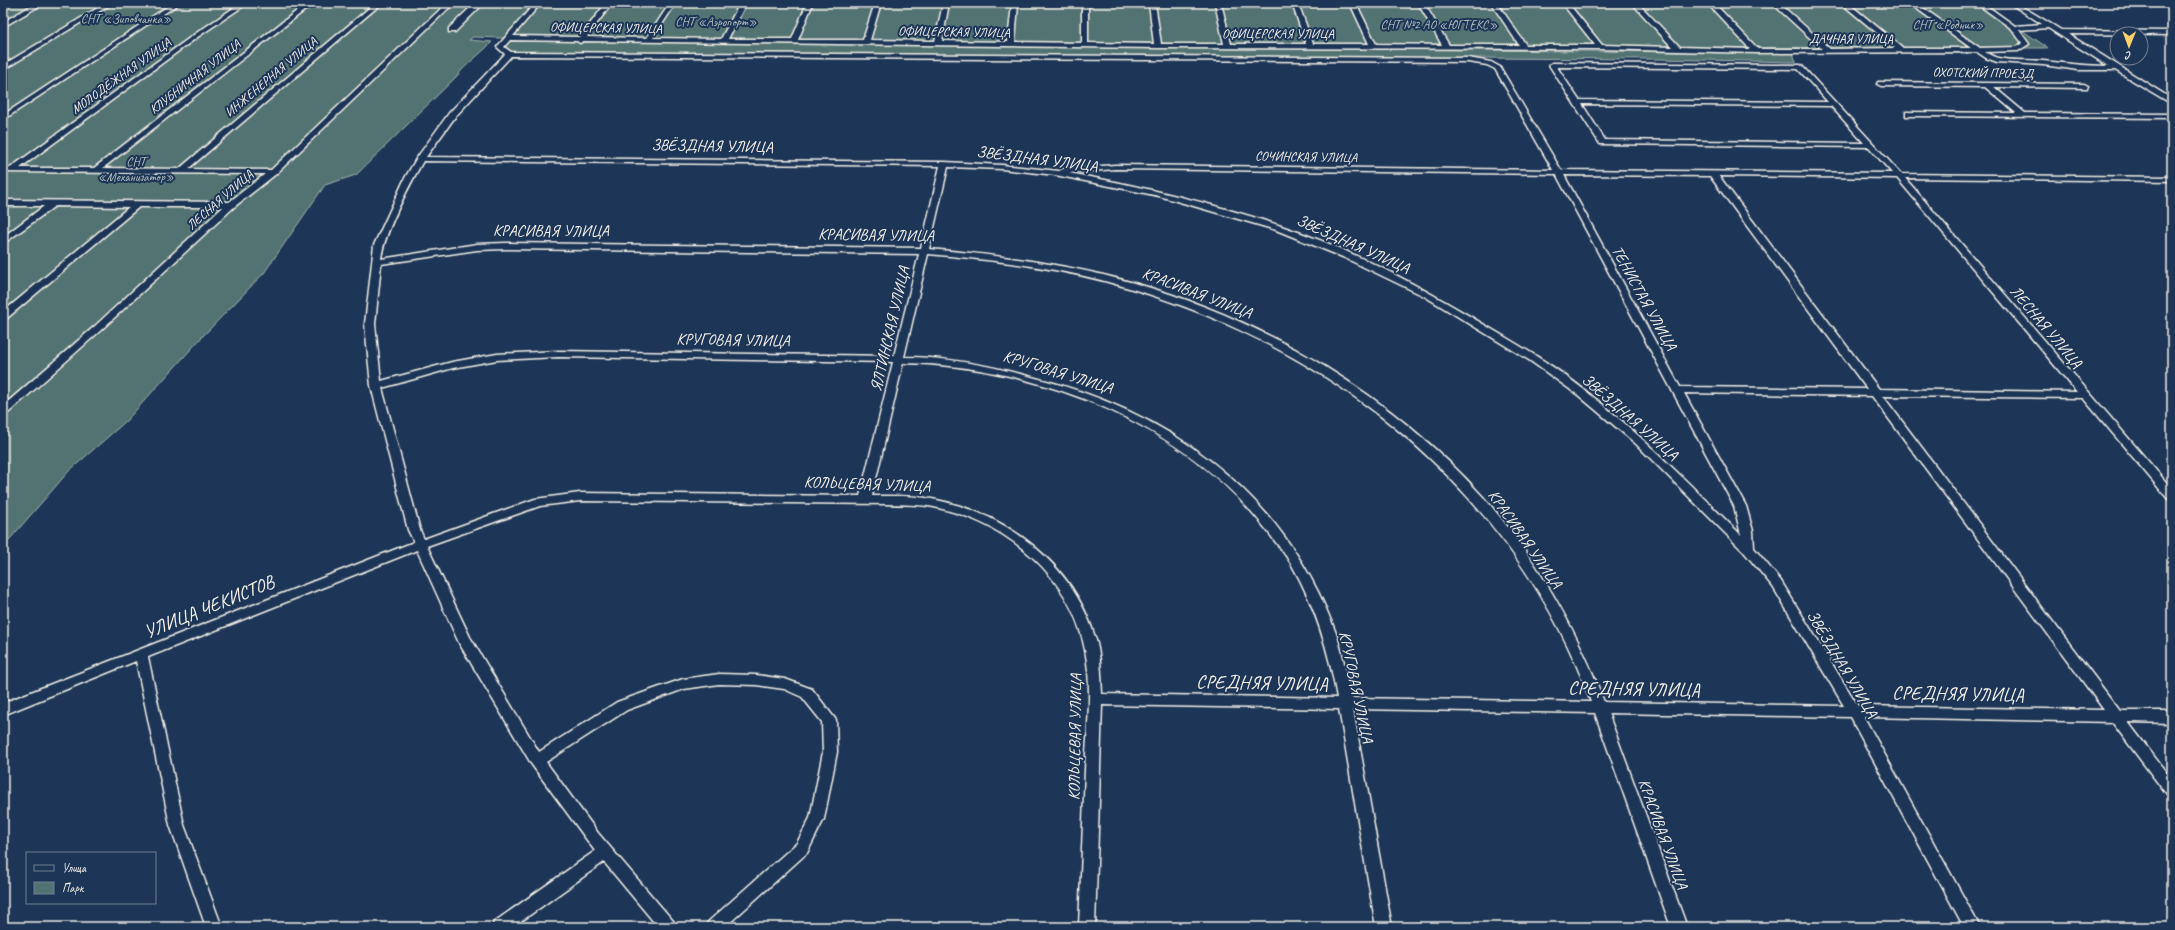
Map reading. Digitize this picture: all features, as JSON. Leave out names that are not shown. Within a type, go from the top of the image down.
[{"type":"street","points":[[3,25],[41,3]]},
{"type":"street","points":[[3,68],[110,3]]},
{"type":"street","points":[[3,118],[177,3]]},
{"type":"street","name":"МОЛОДЁЖНАЯ УЛИЦА","points":[[12,170],[197,35],[245,3]]},
{"type":"street","name":"КЛУБНИЧНАЯ УЛИЦА","points":[[95,171],[312,3]]},
{"type":"street","name":"ИНЖЕНЕРНАЯ УЛИЦА","points":[[180,172],[379,3]]},
{"type":"street","name":"ЛЕСНАЯ УЛИЦА","points":[[3,412],[98,328],[231,205],[273,172],[451,3]]},
{"type":"street","points":[[452,30],[480,3]]},
{"type":"street","name":"ОФИЦЕРСКАЯ УЛИЦА","points":[[508,38],[538,3]]},
{"type":"street","points":[[580,40],[608,3]]},
{"type":"street","points":[[648,41],[672,3]]},
{"type":"street","points":[[723,42],[743,3]]},
{"type":"street","points":[[794,42],[810,3]]},
{"type":"street","points":[[866,43],[878,3]]},
{"type":"street","points":[[938,43],[946,3]]},
{"type":"street","points":[[1011,44],[1015,3]]},
{"type":"street","points":[[1085,3],[1085,45]]},
{"type":"street","points":[[1152,3],[1158,46]]},
{"type":"street","points":[[1218,3],[1228,46]]},
{"type":"street","points":[[1295,3],[1310,46]]},
{"type":"street","points":[[1353,3],[1373,46]]},
{"type":"street","points":[[1421,3],[1447,47]]},
{"type":"street","points":[[1494,3],[1524,47]]},
{"type":"street","points":[[1565,3],[1600,47]]},
{"type":"street","points":[[1635,3],[1677,48]]},
{"type":"street","points":[[1710,3],[1756,51]]},
{"type":"street","points":[[1775,3],[1829,51]]},
{"type":"street","points":[[1844,3],[1902,51]]},
{"type":"street","points":[[1912,3],[1976,50],[1997,60],[2043,63],[2078,68],[2116,68]]},
{"type":"street","name":"ДАЧНАЯ УЛИЦА","points":[[1524,47],[1677,48],[1756,51],[1902,51],[2018,49],[2026,44],[2014,28],[1979,3]]},
{"type":"street","points":[[2012,3],[2172,102]]},
{"type":"street","points":[[2014,28],[2049,26]]},
{"type":"street","points":[[2060,32],[2172,33]]},
{"type":"street","points":[[508,38],[500,46],[509,54],[452,116],[420,159],[378,245],[370,324],[376,386],[414,530],[464,639],[536,761],[605,853],[668,927]]},
{"type":"street","name":"ОФИЦЕРСКАЯ УЛИЦА","points":[[508,38],[723,42],[1158,46],[1524,47]]},
{"type":"street","name":"ТЕНИСТАЯ УЛИЦА","points":[[509,54],[1468,60],[1489,63],[1498,68],[1558,171],[1740,506],[1747,531],[1748,549]]},
{"type":"street","name":"ЛЕСНАЯ УЛИЦА","points":[[1577,102],[1552,65],[1800,67],[1831,104],[1898,176],[2172,496]]},
{"type":"street","name":"ОХОТСКИЙ ПРОЕЗД","points":[[1881,84],[2084,86]]},
{"type":"street","points":[[1987,85],[2023,115]]},
{"type":"street","points":[[1577,102],[1831,104]]},
{"type":"street","points":[[1577,102],[1603,142],[1869,145]]},
{"type":"street","points":[[1909,114],[2172,116]]},
{"type":"street","name":"ЗВЁЗДНАЯ УЛИЦА","points":[[420,159],[945,164],[1002,167],[1055,173],[1162,194],[1271,226],[1348,256],[1427,294],[1533,358],[1582,393],[1640,441],[1748,549],[1777,584],[1854,711],[1972,927]]},
{"type":"street","name":"ЯЛТИНСКАЯ УЛИЦА","points":[[865,500],[923,251],[945,164]]},
{"type":"street","name":"СОЧИНСКАЯ УЛИЦА","points":[[1055,173],[1115,166],[2172,179]]},
{"type":"street","points":[[3,170],[273,172]]},
{"type":"street","points":[[1712,173],[2172,791]]},
{"type":"street","points":[[3,203],[231,205]]},
{"type":"street","points":[[3,241],[52,204]]},
{"type":"street","points":[[3,317],[137,204]]},
{"type":"street","name":"КРАСИВАЯ УЛИЦА","points":[[376,262],[477,247],[506,246],[923,251],[970,253],[1040,262],[1090,273],[1154,291],[1237,323],[1290,350],[1343,381],[1411,432],[1470,490],[1493,517],[1534,578],[1568,634],[1584,665],[1679,927]]},
{"type":"street","name":"КРУГОВАЯ УЛИЦА","points":[[376,386],[452,365],[497,357],[558,354],[931,360],[986,367],[1022,375],[1095,398],[1163,431],[1200,456],[1234,485],[1263,515],[1287,548],[1306,580],[1326,624],[1340,675],[1384,927]]},
{"type":"street","points":[[1677,390],[2085,395]]},
{"type":"street","name":"КОЛЬЦЕВАЯ УЛИЦА","points":[[421,544],[538,502],[559,498],[580,497],[865,500],[934,503],[971,513],[998,525],[1026,544],[1049,564],[1080,612],[1089,637],[1095,699],[1087,927]]},
{"type":"street","name":"УЛИЦА ЧЕКИСТОВ","points":[[214,927],[177,825],[141,654],[421,544]]},
{"type":"street","points":[[3,709],[141,654]]},
{"type":"street","points":[[536,761],[622,706],[683,684],[719,679],[756,680],[784,684],[807,693],[829,720],[830,752],[818,819],[802,848],[714,927]]},
{"type":"street","name":"СРЕДНЯЯ УЛИЦА","points":[[1095,699],[2172,717]]},
{"type":"street","points":[[500,927],[605,853]]},
{"type":"green space","points":[[3,3],[1982,3],[2048,48],[1524,47],[951,41],[580,41],[473,37],[469,40],[492,42],[356,175],[325,185],[264,273],[202,337],[126,421],[69,471],[3,547]]},
{"type":"green space","points":[[507,41],[1793,53],[1796,62],[1657,59],[502,53]]},
{"type":"park label","name":"СНТ «Зиповчанка»","points":[[126,19]]},
{"type":"park label","name":"СНТ «Аэропорт»","points":[[716,22]]},
{"type":"park label","name":"СНТ №2 АО «ЮГТЕКС»","points":[[1439,25]]},
{"type":"park label","name":"СНТ «Родник»","points":[[1948,25]]},
{"type":"park label","name":"СНТ «Механизатор»","points":[[136,170]]}]
